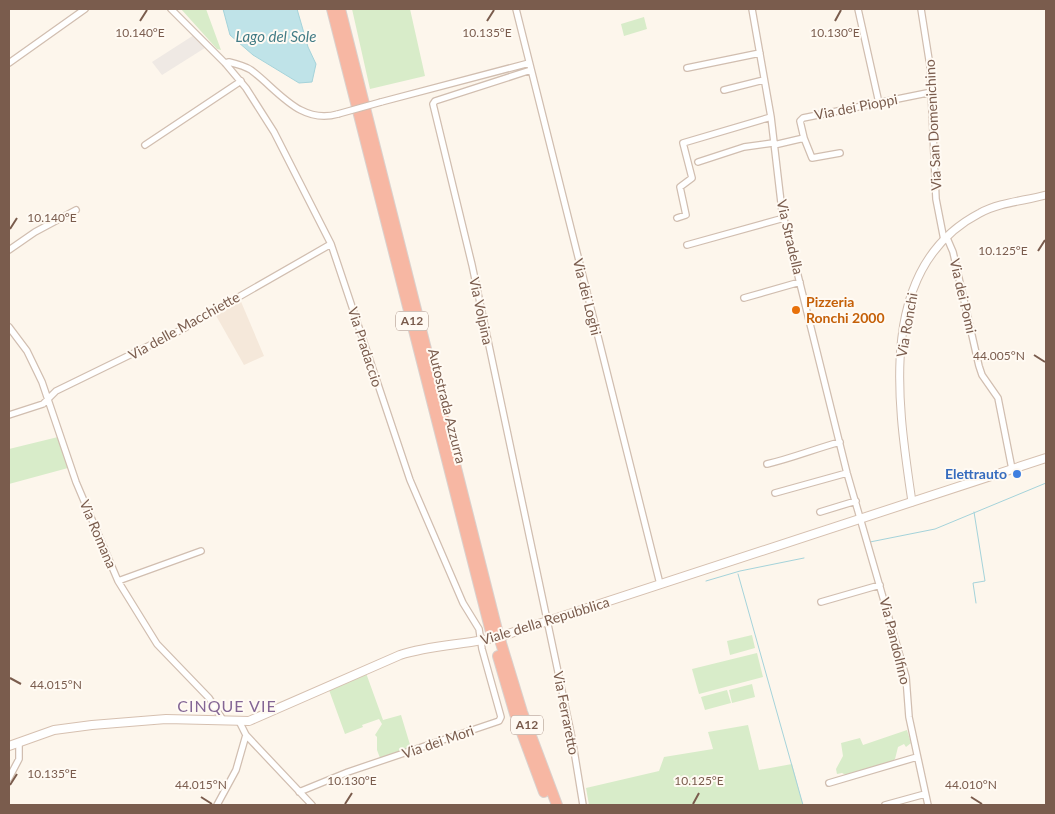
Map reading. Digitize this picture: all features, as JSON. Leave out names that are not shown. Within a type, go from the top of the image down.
[{"type":"highway","name":"Autostrada Azzurra","points":[[332,9],[494,631]]},
{"type":"highway","name":"Autostrada Azzurra","points":[[340,9],[515,714],[549,805]]},
{"type":"highway","name":"Autostrada Azzurra","points":[[497,643],[557,805]]},
{"type":"main road","name":"Viale della Repubblica","points":[[9,746],[73,727],[166,719],[239,722],[260,717],[400,654],[414,650],[481,642],[1046,458]]},
{"type":"street","points":[[9,63],[85,9]]},
{"type":"street","name":"Via Pradaccio","points":[[171,9],[241,81],[274,132],[331,244],[389,422],[410,480],[463,603],[479,629],[481,642]]},
{"type":"street","name":"Via dei Loghi","points":[[516,9],[660,584]]},
{"type":"street","name":"Via Stradella","points":[[752,9],[771,116],[773,144],[784,218],[860,519]]},
{"type":"street","points":[[858,9],[879,103]]},
{"type":"street","name":"Via San Domenichino","points":[[921,9],[929,51],[936,199],[946,239]]},
{"type":"street","points":[[687,68],[760,53]]},
{"type":"street","points":[[225,63],[229,62],[251,70],[288,103],[315,117],[338,114],[529,63]]},
{"type":"street","name":"Via Volpina","points":[[531,70],[435,101],[434,104],[472,265],[548,621]]},
{"type":"street","points":[[724,90],[764,80]]},
{"type":"street","points":[[145,145],[241,81]]},
{"type":"street","name":"Via dei Pioppi","points":[[698,162],[744,147],[804,138],[800,121],[803,118],[932,92]]},
{"type":"street","points":[[678,218],[686,215],[680,187],[692,178],[683,143],[771,116]]},
{"type":"street","points":[[804,138],[812,158],[840,153]]},
{"type":"street","name":"Via Ronchi","points":[[912,502],[904,448],[900,395],[902,343],[912,288],[933,254],[946,239],[979,214],[992,208],[1046,195]]},
{"type":"street","points":[[9,250],[35,232],[76,210]]},
{"type":"street","points":[[687,245],[784,218]]},
{"type":"street","name":"Via dei Pomi","points":[[946,239],[954,252],[979,366],[982,375],[998,398],[1012,469]]},
{"type":"street","name":"Via delle Macchiette","points":[[9,415],[31,410],[50,399],[56,391],[181,330],[331,244]]},
{"type":"street","points":[[744,298],[800,282]]},
{"type":"street","name":"Via Romana","points":[[9,327],[27,351],[50,399],[71,469],[118,581],[157,644],[209,698],[223,720]]},
{"type":"street","points":[[767,464],[801,456],[806,451],[840,442]]},
{"type":"street","points":[[819,489],[818,484],[848,474]]},
{"type":"street","points":[[775,493],[848,474]]},
{"type":"street","points":[[820,512],[856,501]]},
{"type":"street","name":"Via Pandolfino","points":[[860,519],[906,677],[909,717],[928,805]]},
{"type":"street","points":[[118,581],[201,551]]},
{"type":"street","points":[[821,602],[880,585]]},
{"type":"street","name":"Via Ferraretto","points":[[548,621],[583,805]]},
{"type":"street","name":"Via dei Mori","points":[[299,792],[348,772],[499,721],[501,717],[481,642]]},
{"type":"street","points":[[239,722],[246,735],[312,805]]},
{"type":"street","points":[[217,805],[236,770],[246,735]]},
{"type":"street","points":[[9,778],[19,759],[19,742]]},
{"type":"street","points":[[829,783],[917,757]]},
{"type":"street","points":[[885,805],[925,794]]},
{"type":"shaded area","points":[[194,35],[199,42],[201,41],[208,46],[162,75],[152,62]]},
{"type":"shaded area","points":[[239,297],[264,356],[244,365],[214,312]]},
{"type":"green space","points":[[181,9],[206,9],[221,50],[217,49]]},
{"type":"green space","points":[[352,9],[410,9],[425,76],[370,89]]},
{"type":"green space","points":[[644,17],[647,29],[624,36],[621,24]]},
{"type":"green space","points":[[58,437],[68,468],[9,484],[9,449]]},
{"type":"green space","points":[[752,635],[755,648],[730,655],[727,641]]},
{"type":"green space","points":[[757,653],[763,677],[699,694],[692,669]]},
{"type":"green space","points":[[366,673],[383,720],[401,715],[411,748],[380,758],[377,750],[377,737],[375,735],[382,724],[379,719],[345,734],[329,690]]},
{"type":"green space","points":[[752,684],[755,697],[732,703],[729,690]]},
{"type":"green space","points":[[727,690],[731,703],[705,710],[701,697]]},
{"type":"green space","points":[[748,725],[759,770],[792,764],[803,805],[589,805],[586,788],[659,771],[664,757],[713,749],[708,732]]},
{"type":"green space","points":[[907,730],[911,743],[906,747],[904,744],[898,747],[895,759],[891,762],[848,776],[842,773],[837,774],[836,769],[843,756],[841,743],[860,738],[863,745]]},
{"type":"water","name":"Lago del Sole","points":[[223,9],[297,9],[308,47],[316,64],[312,82],[299,83],[253,55],[230,35]]},
{"type":"waterway","points":[[870,542],[935,529],[1046,483]]},
{"type":"waterway","points":[[974,512],[985,581],[973,583],[976,603]]},
{"type":"waterway","points":[[706,581],[740,571],[804,558]]},
{"type":"waterway","points":[[738,574],[803,805]]},
{"type":"place","name":"Pizzeria Ronchi 2000","points":[[796,310]]},
{"type":"place","name":"Elettrauto","points":[[1017,474]]},
{"type":"district","name":"CINQUE VIE","points":[[227,706]]}]
